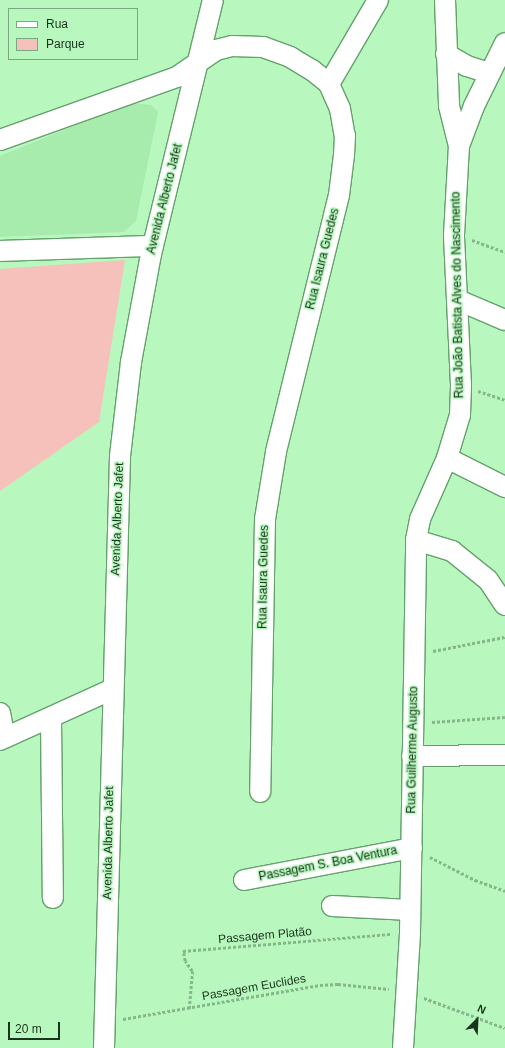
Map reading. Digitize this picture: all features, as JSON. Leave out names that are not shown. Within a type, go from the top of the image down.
[{"type":"street","name":"Avenida Alberto Jafet","points":[[104,1048],[120,456],[131,362],[153,246],[213,0]]},
{"type":"street","points":[[329,84],[378,0]]},
{"type":"street","points":[[445,0],[449,106],[459,146]]},
{"type":"street","name":"Rua João Batista Alves do Nascimento","points":[[447,458],[457,432],[461,385],[454,234],[459,146],[489,73],[505,43]]},
{"type":"street","name":"Rua Isaura Guedes","points":[[0,140],[177,77],[216,50],[232,46],[263,47],[290,58],[312,70],[329,84],[340,108],[344,155],[338,195],[276,452],[265,519],[260,792]]},
{"type":"street","points":[[446,54],[466,66],[489,73]]},
{"type":"street","points":[[0,251],[153,246]]},
{"type":"street","points":[[458,300],[505,320]]},
{"type":"street","points":[[447,458],[505,487]]},
{"type":"street","name":"Rua Guilherme Augusto","points":[[403,1048],[410,933],[412,756],[414,723],[413,655],[416,540],[420,519],[447,458]]},
{"type":"street","points":[[416,540],[452,551],[488,580],[505,605]]},
{"type":"street","points":[[0,713],[2,739],[51,719],[113,689]]},
{"type":"street","points":[[51,719],[53,898]]},
{"type":"street","points":[[412,756],[505,755]]},
{"type":"street","name":"Passagem S. Boa Ventura","points":[[244,880],[412,848]]},
{"type":"street","points":[[332,906],[410,910]]},
{"type":"path","points":[[454,234],[505,252]]},
{"type":"path","points":[[461,385],[505,400]]},
{"type":"path","points":[[413,655],[505,637]]},
{"type":"path","points":[[414,723],[505,717]]},
{"type":"path","points":[[412,848],[476,880],[505,891]]},
{"type":"path","name":"Passagem Platão","points":[[189,1009],[192,971],[185,961],[183,951],[410,933]]},
{"type":"path","name":"Passagem Euclides","points":[[105,1022],[189,1009],[320,985],[338,984],[407,991],[505,1028]]},
{"type":"shaded area","points":[[130,103],[151,105],[158,112],[136,221],[124,232],[0,237],[0,156]]},
{"type":"green space","points":[[125,260],[99,422],[0,491],[0,269]]}]
